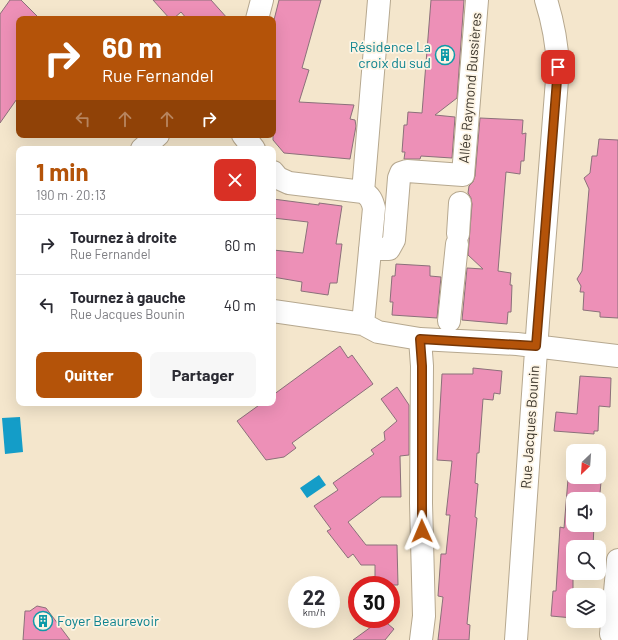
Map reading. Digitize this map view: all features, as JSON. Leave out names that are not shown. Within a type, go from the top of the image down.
[{"type":"street","points":[[258,16],[262,0]]},
{"type":"street","points":[[363,192],[379,0]]},
{"type":"street","name":"Allée Raymond Bussières","points":[[449,321],[478,0]]},
{"type":"street","name":"Rue Jacques Bounin","points":[[516,640],[536,346],[558,67],[557,44],[552,18],[546,0]]},
{"type":"street","points":[[145,146],[155,138]]},
{"type":"street","points":[[245,138],[251,146]]},
{"type":"street","name":"Allée Raymond Bussières","points":[[370,249],[389,249],[392,245],[394,240],[399,178],[402,173],[407,172],[462,190]]},
{"type":"street","points":[[276,176],[289,183],[363,192],[369,196],[372,201],[374,208],[363,324]]},
{"type":"street","points":[[276,311],[363,324],[378,332],[420,339],[536,346],[618,356]]},
{"type":"street","points":[[420,339],[422,366],[424,616],[421,640]]},
{"type":"street","points":[[611,634],[618,560]]},
{"type":"water","points":[[20,417],[23,452],[5,454],[2,418]]},
{"type":"water","points":[[319,475],[326,485],[307,498],[300,488]]},
{"type":"building","points":[[10,0],[21,0],[37,16],[16,16],[16,100],[0,123],[0,14]]},
{"type":"building","points":[[153,0],[211,0],[225,16],[184,16],[181,12],[176,16],[167,16]]},
{"type":"building","points":[[279,0],[321,0],[302,68],[309,70],[299,102],[354,105],[350,119],[355,120],[356,126],[350,159],[284,153],[273,140],[273,138],[276,138],[275,16]]},
{"type":"building","points":[[431,0],[464,0],[457,98],[435,115],[455,117],[452,158],[421,156],[420,159],[404,159],[405,152],[402,152],[404,125],[407,125],[408,112],[422,113]]},
{"type":"building","points":[[480,118],[523,120],[522,134],[526,133],[524,161],[521,161],[520,174],[506,172],[498,271],[511,273],[511,312],[508,312],[507,324],[462,320],[467,268],[483,269],[468,255],[472,204],[468,193],[469,186],[473,182],[475,176]]},
{"type":"building","points":[[599,139],[618,140],[618,318],[600,317],[600,312],[583,310],[584,292],[580,292],[581,286],[577,279],[582,271],[589,189],[584,178],[590,173],[592,156],[597,156]]},
{"type":"building","points":[[276,199],[319,205],[319,203],[342,206],[336,244],[342,244],[337,283],[330,283],[328,295],[301,291],[302,282],[276,278],[276,250],[303,253],[308,222],[276,218]]},
{"type":"building","points":[[396,264],[430,266],[430,276],[441,277],[437,318],[392,315],[393,302],[390,302],[392,276],[395,276]]},
{"type":"building","points":[[340,346],[348,358],[352,355],[373,384],[292,443],[296,448],[284,457],[266,460],[237,421],[258,406],[276,406],[276,393]]},
{"type":"building","points":[[473,368],[502,371],[500,394],[494,393],[493,400],[483,399],[475,483],[478,484],[475,517],[477,518],[467,624],[470,625],[469,640],[438,640],[443,597],[438,596],[441,554],[446,554],[450,515],[446,515],[452,461],[437,460],[442,374],[473,374]]},
{"type":"building","points":[[580,376],[611,378],[610,407],[599,406],[598,431],[594,431],[594,434],[554,431],[556,412],[577,414]]},
{"type":"building","points":[[397,387],[409,405],[409,455],[400,456],[401,497],[381,497],[348,522],[366,545],[397,545],[398,576],[375,576],[375,565],[361,565],[353,554],[348,558],[327,531],[331,529],[314,506],[338,490],[333,483],[374,454],[371,450],[385,440],[384,432],[397,421],[381,399]]},
{"type":"building","points":[[568,484],[601,484],[600,492],[567,492]]},
{"type":"building","points":[[566,504],[566,532],[594,532],[593,540],[566,540],[566,580],[573,580],[573,588],[566,588],[566,617],[551,616],[553,591],[556,591],[560,527],[564,528]]},
{"type":"building","name":"Foyer Beaurevoir","points":[[37,606],[46,608],[70,640],[23,640],[25,611],[30,611]]},
{"type":"building","points":[[370,628],[394,629],[385,640],[353,640]]},
{"type":"place","name":"Résidence La croix du sud","points":[[445,55]]},
{"type":"place","name":"Foyer Beaurevoir","points":[[43,621]]},
{"type":"route","points":[[422,531],[422,366],[420,339],[536,346],[558,67]]}]
